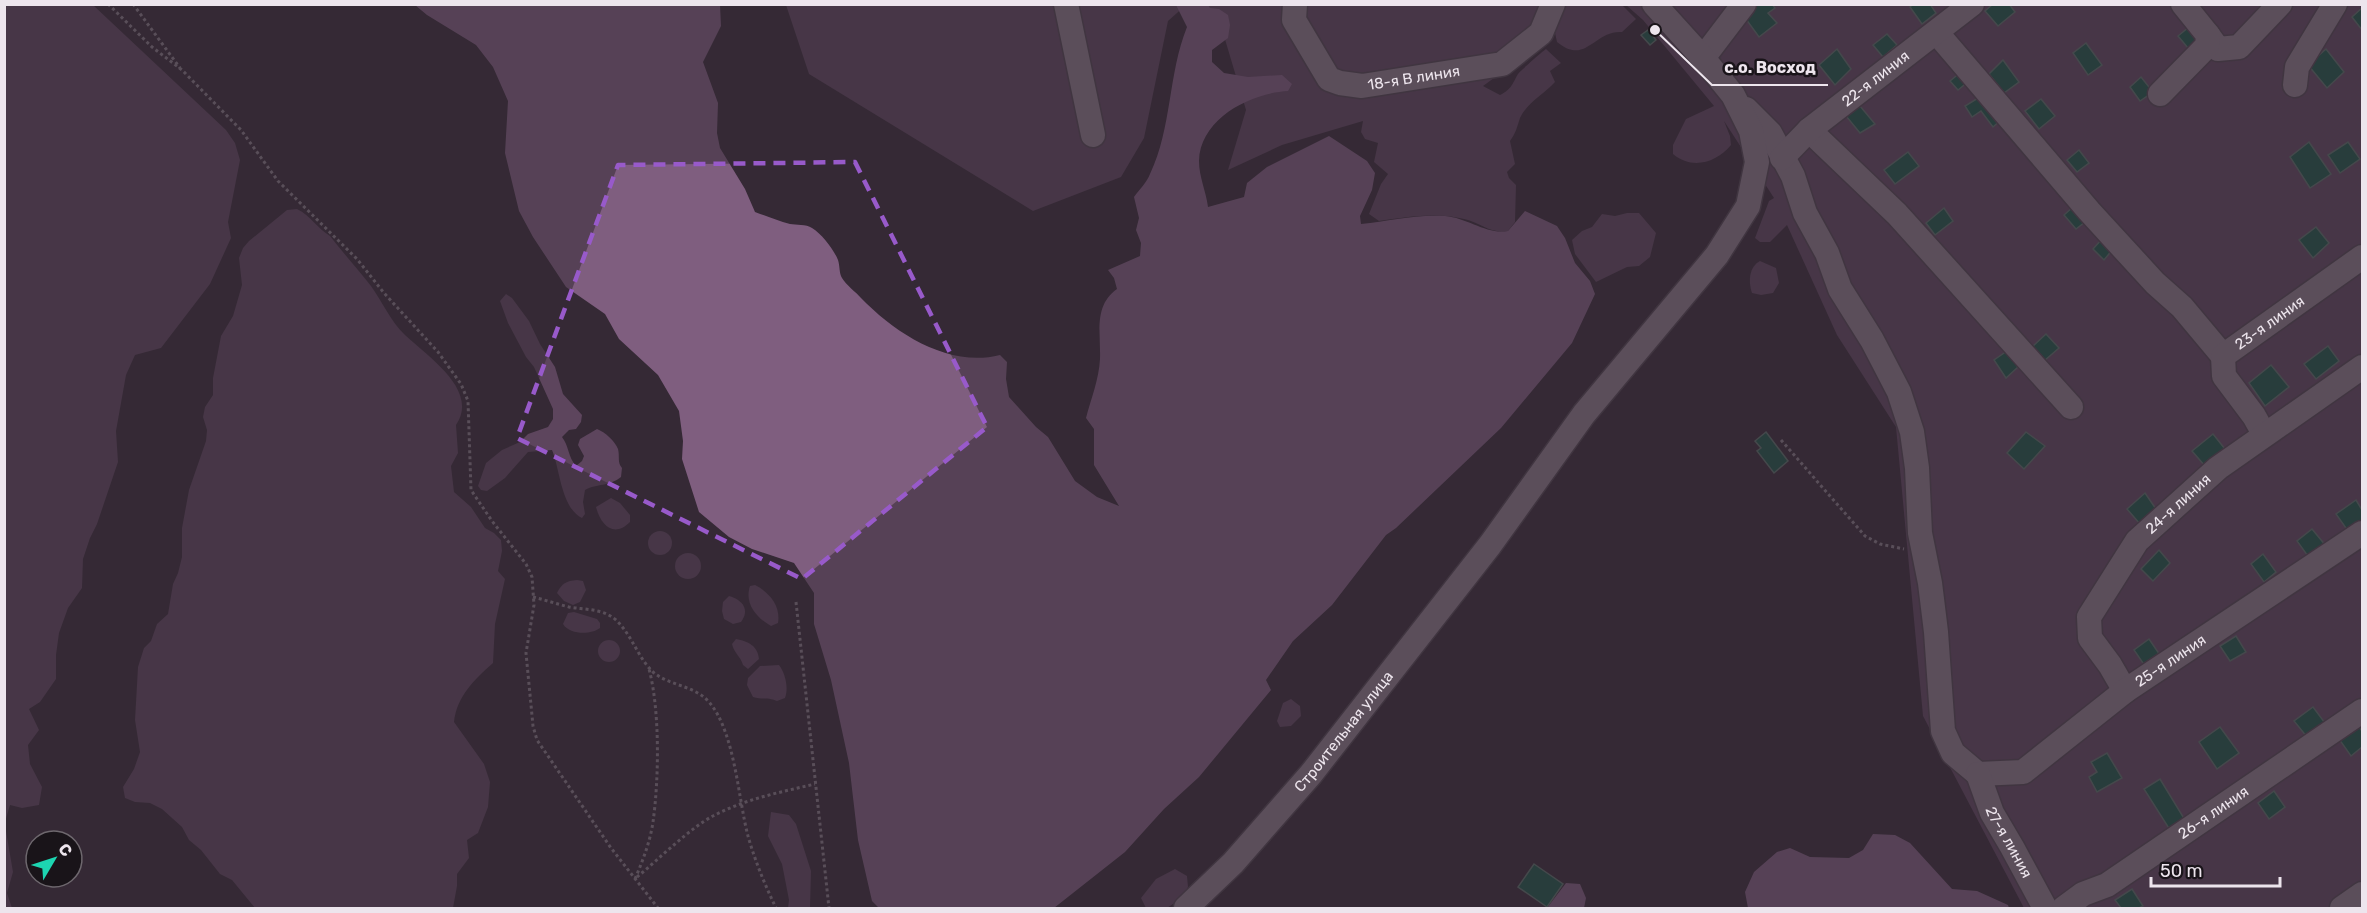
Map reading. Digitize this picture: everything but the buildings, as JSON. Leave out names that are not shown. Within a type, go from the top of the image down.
[{"type":"street","points":[[1066,4],[1093,135]]},
{"type":"street","name":"18-я В линия","points":[[1295,4],[1294,20],[1329,79],[1362,86],[1502,63],[1541,33],[1553,4]]},
{"type":"street","points":[[1654,4],[1703,58],[1732,95],[1770,133],[1793,176],[1805,213],[1827,253],[1840,289],[1872,340],[1899,392],[1912,432],[1917,468],[1920,533],[1930,583],[1936,632],[1943,731],[1953,753],[1978,774]]},
{"type":"street","points":[[1703,58],[1744,4]]},
{"type":"street","name":"22-я линия","points":[[1782,158],[1809,130],[1972,4]]},
{"type":"street","points":[[2183,4],[2218,49],[2239,47],[2280,4]]},
{"type":"street","points":[[2295,86],[2297,67],[2335,4]]},
{"type":"street","points":[[1937,33],[2089,211],[2155,283],[2182,307],[2223,357]]},
{"type":"street","points":[[2160,94],[2207,46],[2208,35]]},
{"type":"street","name":"Строительная улица","points":[[1186,909],[1233,863],[1279,812],[1490,545],[1584,414],[1717,255],[1748,206],[1757,162],[1751,131],[1732,95]]},
{"type":"street","points":[[1809,130],[1897,213],[2071,407]]},
{"type":"street","name":"23-я линия","points":[[2264,434],[2254,416],[2224,376],[2223,357],[2362,257]]},
{"type":"street","name":"24-я линия","points":[[2125,691],[2110,665],[2090,638],[2089,617],[2137,541],[2218,468],[2362,367]]},
{"type":"street","name":"25-я линия","points":[[1978,774],[2023,772],[2125,691],[2362,533]]},
{"type":"street","name":"26-я линия","points":[[2064,909],[2083,894],[2107,885],[2362,711]]},
{"type":"street","name":"27-я линия","points":[[1978,774],[1992,813],[2045,909]]},
{"type":"street","points":[[2342,909],[2362,894]]},
{"type":"path","points":[[108,4],[152,47],[182,70]]},
{"type":"path","points":[[133,4],[182,70],[241,130],[283,186],[337,238],[438,352],[456,376],[468,401],[471,490],[526,564],[532,577],[533,597],[526,653],[533,726],[537,740],[611,848],[659,909]]},
{"type":"path","points":[[1781,441],[1865,536],[1893,548],[1923,550]]},
{"type":"path","points":[[533,597],[570,607],[601,611],[615,620],[635,644],[654,673],[697,692],[716,711],[729,745],[748,836],[762,880],[776,909]]},
{"type":"path","points":[[796,602],[829,909]]},
{"type":"path","points":[[635,879],[647,851],[653,821],[657,725],[653,682],[648,666]]},
{"type":"path","points":[[635,879],[711,817],[741,804],[815,784]]},
{"type":"highlighted area","points":[[855,162],[987,427],[802,579],[517,438],[618,165]]},
{"type":"shaded area","points":[[5,4],[93,5],[226,130],[235,143],[240,160],[228,222],[231,238],[210,284],[161,348],[135,355],[126,375],[116,431],[118,462],[83,559],[82,588],[68,608],[59,633],[56,679],[40,702],[29,709],[39,730],[28,745],[30,764],[42,787],[39,805],[22,808],[10,805],[5,822]]},
{"type":"shaded area","points":[[415,5],[720,5],[721,26],[703,62],[718,103],[717,133],[720,148],[745,189],[755,212],[790,224],[807,226],[816,231],[834,252],[841,276],[846,283],[890,324],[924,345],[962,357],[981,358],[1000,355],[1007,362],[1006,379],[1009,397],[1048,437],[1075,481],[1097,497],[1119,506],[1094,465],[1094,429],[1086,418],[1100,359],[1101,312],[1109,296],[1117,289],[1114,278],[1108,270],[1140,256],[1141,243],[1136,230],[1139,218],[1134,197],[1149,177],[1157,156],[1176,63],[1187,27],[1176,5],[1208,5],[1228,15],[1230,25],[1228,38],[1212,50],[1212,62],[1224,73],[1248,77],[1282,75],[1292,84],[1288,91],[1259,97],[1230,111],[1208,132],[1199,161],[1208,207],[1244,197],[1247,183],[1267,167],[1329,136],[1367,161],[1375,173],[1372,190],[1360,216],[1361,224],[1413,217],[1445,216],[1500,232],[1508,231],[1525,211],[1557,226],[1565,238],[1575,263],[1590,281],[1595,294],[1572,343],[1501,428],[1386,535],[1332,605],[1293,641],[1266,680],[1271,690],[1199,777],[1164,809],[1125,852],[1054,908],[879,908],[872,901],[858,840],[849,763],[831,680],[814,624],[814,593],[794,563],[752,549],[729,537],[699,512],[682,459],[683,441],[679,411],[658,375],[619,339],[605,314],[566,287],[519,211],[505,153],[508,101],[493,67],[476,45]]},
{"type":"shaded area","points":[[786,5],[1186,5],[1168,21],[1144,138],[1121,177],[1033,211],[809,74]]},
{"type":"shaded area","points":[[1207,5],[1561,5],[1552,36],[1483,86],[1500,95],[1504,93],[1519,72],[1546,49],[1561,63],[1550,71],[1555,82],[1523,113],[1510,141],[1515,164],[1507,172],[1516,185],[1515,222],[1508,231],[1501,232],[1464,219],[1443,216],[1379,221],[1369,214],[1381,184],[1388,174],[1374,162],[1378,143],[1365,139],[1361,132],[1363,121],[1282,145],[1228,170],[1246,110],[1224,36]]},
{"type":"shaded area","points":[[1564,5],[1622,5],[1636,19],[1622,32],[1604,36],[1583,49],[1575,50],[1557,42],[1555,33]]},
{"type":"shaded area","points":[[1626,5],[2362,5],[2362,908],[2024,908],[1923,716],[1896,427],[1837,335],[1787,225],[1770,242],[1760,242],[1755,238],[1769,201],[1774,198],[1724,121],[1731,145],[1718,156],[1696,163],[1680,159],[1673,154],[1673,145],[1686,119],[1714,106],[1643,20]]},
{"type":"shaded area","points":[[297,209],[330,236],[371,286],[400,330],[437,363],[456,387],[461,399],[462,412],[456,425],[458,453],[451,466],[454,492],[471,507],[485,528],[501,540],[502,551],[498,571],[505,579],[495,624],[493,663],[473,682],[463,696],[454,722],[484,764],[490,782],[488,807],[478,833],[467,840],[469,858],[457,874],[453,908],[255,908],[232,880],[220,874],[201,850],[189,840],[182,827],[162,809],[150,803],[135,802],[125,798],[123,787],[134,769],[140,752],[135,720],[138,667],[144,648],[151,641],[157,624],[168,614],[173,584],[182,557],[182,528],[189,490],[206,441],[207,430],[203,417],[205,407],[213,395],[213,378],[221,336],[233,316],[242,285],[239,258],[249,241],[287,210]]},
{"type":"shaded area","points":[[1639,213],[1656,233],[1650,257],[1639,266],[1627,267],[1596,282],[1575,254],[1572,240],[1582,231],[1592,227],[1602,214],[1615,216]]},
{"type":"shaded area","points":[[1760,261],[1776,268],[1779,283],[1773,293],[1761,295],[1752,293],[1750,275]]},
{"type":"shaded area","points":[[506,294],[512,298],[529,321],[555,367],[563,394],[582,415],[581,422],[576,429],[569,430],[562,437],[573,463],[576,466],[584,456],[578,445],[580,439],[597,429],[609,437],[618,449],[622,468],[621,477],[585,490],[583,502],[585,514],[582,518],[575,513],[565,497],[552,450],[528,452],[505,478],[487,491],[481,490],[478,486],[486,463],[502,450],[520,442],[528,434],[548,427],[553,419],[553,409],[534,367],[526,357],[508,323],[500,301]]},
{"type":"shaded area","points":[[611,498],[620,503],[630,515],[630,522],[619,529],[609,528],[601,520],[596,507]]},
{"type":"shaded area","points":[[660,531],[665,532],[671,538],[671,548],[665,554],[660,555],[655,554],[649,548],[648,543],[649,538],[655,532]]},
{"type":"shaded area","points":[[688,553],[697,557],[701,566],[697,575],[688,579],[679,575],[675,566],[679,557]]},
{"type":"shaded area","points":[[583,581],[586,590],[580,602],[573,605],[564,601],[557,593],[565,583]]},
{"type":"shaded area","points":[[755,585],[773,600],[778,611],[778,623],[771,626],[753,610],[749,593],[750,586]]},
{"type":"shaded area","points":[[729,596],[744,606],[745,613],[741,622],[733,624],[724,619],[723,602]]},
{"type":"shaded area","points":[[574,612],[597,619],[600,628],[586,633],[566,628],[563,624],[568,613]]},
{"type":"shaded area","points":[[736,639],[752,645],[757,651],[759,659],[748,669],[743,665],[733,647],[732,644]]},
{"type":"shaded area","points":[[609,640],[617,643],[620,651],[617,659],[609,662],[601,659],[598,651],[601,643]]},
{"type":"shaded area","points":[[779,665],[786,680],[785,698],[777,701],[753,697],[747,685],[748,678],[760,666]]},
{"type":"shaded area","points":[[1291,699],[1300,706],[1301,716],[1291,726],[1280,727],[1277,721],[1283,703]]},
{"type":"shaded area","points":[[771,812],[789,815],[796,824],[811,871],[810,908],[788,908],[789,900],[782,864],[768,836]]},
{"type":"shaded area","points":[[5,825],[13,872],[7,893],[12,908],[5,908]]},
{"type":"shaded area","points":[[1873,834],[1895,835],[1910,843],[1952,889],[1977,891],[2008,905],[2009,908],[1748,908],[1745,892],[1754,872],[1777,852],[1790,848],[1810,857],[1849,858],[1863,850]]},
{"type":"shaded area","points":[[1175,869],[1187,876],[1188,887],[1182,898],[1167,908],[1146,908],[1141,898],[1156,879]]},
{"type":"shaded area","points":[[1566,883],[1580,884],[1586,898],[1584,908],[1547,908]]},
{"type":"place","name":"с.о. Восход","points":[[1655,30]]}]
